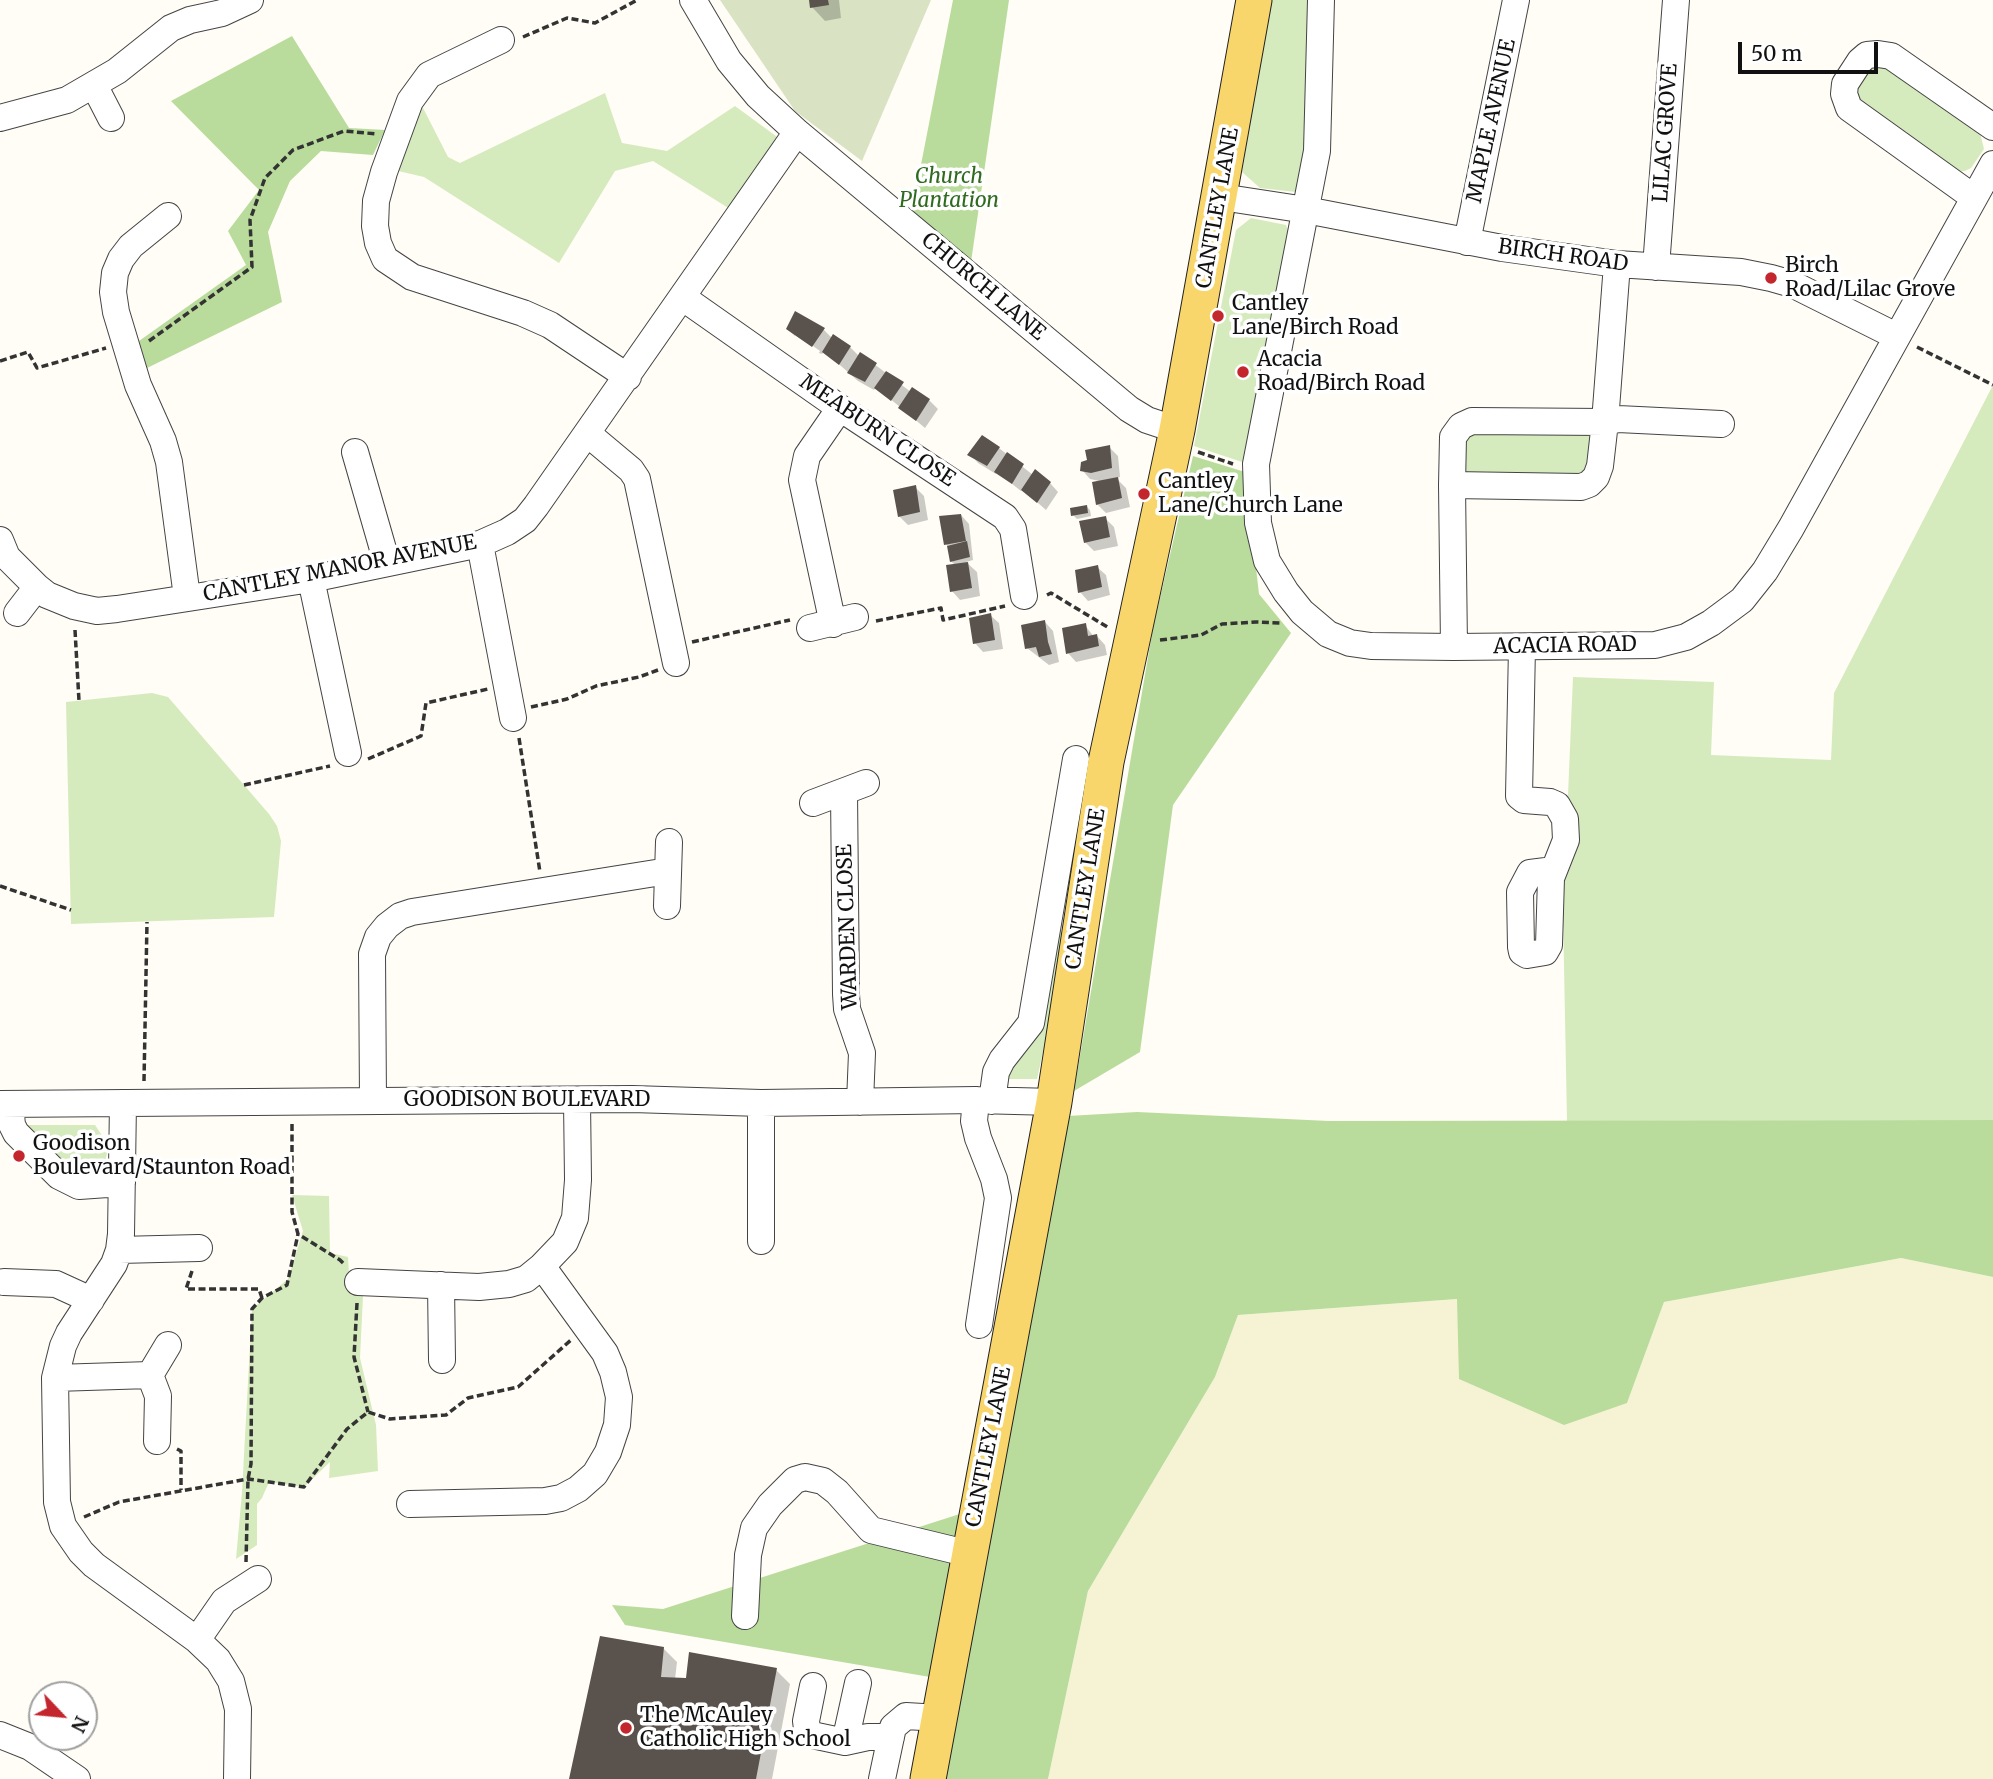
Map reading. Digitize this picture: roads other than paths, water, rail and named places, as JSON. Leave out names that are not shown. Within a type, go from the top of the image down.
[{"type":"main road","name":"CANTLEY LANE","points":[[928,1779],[1054,1102],[1106,762],[1175,438],[1255,0]]},
{"type":"street","points":[[0,118],[67,100],[117,71],[171,28],[190,20],[222,13],[250,0]]},
{"type":"street","name":"CHURCH LANE","points":[[693,0],[729,61],[758,96],[797,132],[1129,409],[1175,438]]},
{"type":"street","name":"ACACIA ROAD","points":[[1321,0],[1317,151],[1256,469],[1258,523],[1268,561],[1286,592],[1328,634],[1350,643],[1371,646],[1454,647],[1654,645],[1686,637],[1711,623],[1742,600],[1765,571],[1791,528],[1993,164]]},
{"type":"street","name":"MAPLE AVENUE","points":[[1466,242],[1516,0]]},
{"type":"street","name":"LILAC GROVE","points":[[1656,267],[1676,0]]},
{"type":"street","points":[[501,40],[429,75],[410,101],[376,201],[374,226],[378,243],[385,259],[412,277],[523,313],[550,325],[628,377]]},
{"type":"street","points":[[1973,197],[1849,108],[1844,94],[1845,84],[1867,55],[1891,57],[1993,127]]},
{"type":"street","points":[[94,85],[111,118]]},
{"type":"street","name":"CANTLEY MANOR AVENUE","points":[[0,540],[7,557],[47,595],[74,606],[97,611],[310,579],[480,544],[507,532],[525,520],[588,434],[797,132]]},
{"type":"street","name":"BIRCH ROAD","points":[[1221,197],[1306,210],[1466,242],[1617,264],[1741,272],[1792,284],[1896,336]]},
{"type":"street","points":[[168,216],[131,246],[121,259],[115,273],[113,292],[138,385],[169,461],[187,597]]},
{"type":"street","points":[[1452,485],[1581,487],[1596,477],[1600,466],[1605,422],[1617,264]]},
{"type":"street","name":"MEABURN CLOSE","points":[[682,297],[840,408],[1004,517],[1013,529],[1024,599]]},
{"type":"street","points":[[833,623],[802,480],[807,456],[840,408]]},
{"type":"street","points":[[1454,647],[1453,437],[1461,426],[1472,421],[1605,422],[1618,419],[1721,424]]},
{"type":"street","points":[[588,434],[631,470],[637,479],[674,655]]},
{"type":"street","points":[[355,452],[387,563]]},
{"type":"street","points":[[480,544],[513,718]]},
{"type":"street","points":[[310,579],[349,759]]},
{"type":"street","points":[[18,613],[37,587]]},
{"type":"street","points":[[1522,647],[1519,796],[1524,800],[1550,802],[1561,810],[1565,819],[1566,840],[1553,870]]},
{"type":"street","name":"CANTLEY LANE","points":[[979,1325],[998,1198],[974,1121],[1002,1060],[1031,1023],[1076,759]]},
{"type":"street","name":"WARDEN CLOSE","points":[[813,803],[855,788],[845,995],[862,1054],[860,1102]]},
{"type":"street","points":[[667,906],[669,842]]},
{"type":"street","points":[[373,1101],[372,954],[377,937],[387,926],[400,916],[412,912],[668,871]]},
{"type":"street","name":"GOODISON BOULEVARD","points":[[5,1104],[632,1099],[761,1103],[1054,1102]]},
{"type":"street","points":[[358,1282],[479,1287],[526,1279],[542,1266],[565,1242],[575,1218],[578,1180],[577,1101]]},
{"type":"street","points":[[133,1102],[122,1183],[119,1250],[114,1264],[63,1346],[55,1378],[57,1502],[64,1526],[81,1552],[94,1565],[197,1640],[218,1660],[231,1681],[237,1709],[237,1779]]},
{"type":"street","points":[[761,1103],[761,1241]]},
{"type":"street","points":[[5,1104],[16,1133],[59,1176],[79,1186],[122,1183]]},
{"type":"street","points":[[119,1250],[200,1248]]},
{"type":"street","points":[[410,1504],[545,1501],[561,1498],[578,1489],[595,1474],[608,1452],[617,1425],[619,1397],[613,1372],[605,1353],[542,1266]]},
{"type":"street","points":[[4,1282],[56,1284],[91,1300]]},
{"type":"street","points":[[441,1285],[442,1360]]},
{"type":"street","points":[[150,1375],[168,1345]]},
{"type":"street","points":[[55,1378],[150,1375]]},
{"type":"street","points":[[150,1375],[158,1396],[157,1441]]},
{"type":"street","points":[[746,1616],[748,1555],[754,1528],[770,1505],[795,1480],[805,1477],[823,1481],[837,1492],[871,1530],[970,1554]]},
{"type":"street","points":[[197,1640],[224,1601],[258,1579]]},
{"type":"street","points":[[845,1742],[858,1683]]},
{"type":"street","points":[[813,1686],[806,1721],[807,1729],[812,1735],[845,1742],[868,1737],[891,1737]]},
{"type":"street","points":[[882,1779],[894,1727],[906,1716],[939,1718]]},
{"type":"street","points":[[0,1735],[30,1747],[77,1779]]},
{"type":"place","name":"Birch Road/Lilac Grove","points":[[1771,278]]},
{"type":"place","name":"Cantley Lane/Birch Road","points":[[1218,316]]},
{"type":"place","name":"Acacia Road/Birch Road","points":[[1243,372]]},
{"type":"place","name":"Cantley Lane/Church Lane","points":[[1144,494]]},
{"type":"place","name":"Goodison Boulevard/Staunton Road","points":[[19,1156]]},
{"type":"place","name":"The McAuley Catholic High School","points":[[626,1728]]},
{"type":"park label","name":"Church Plantation","points":[[949,189]]}]
